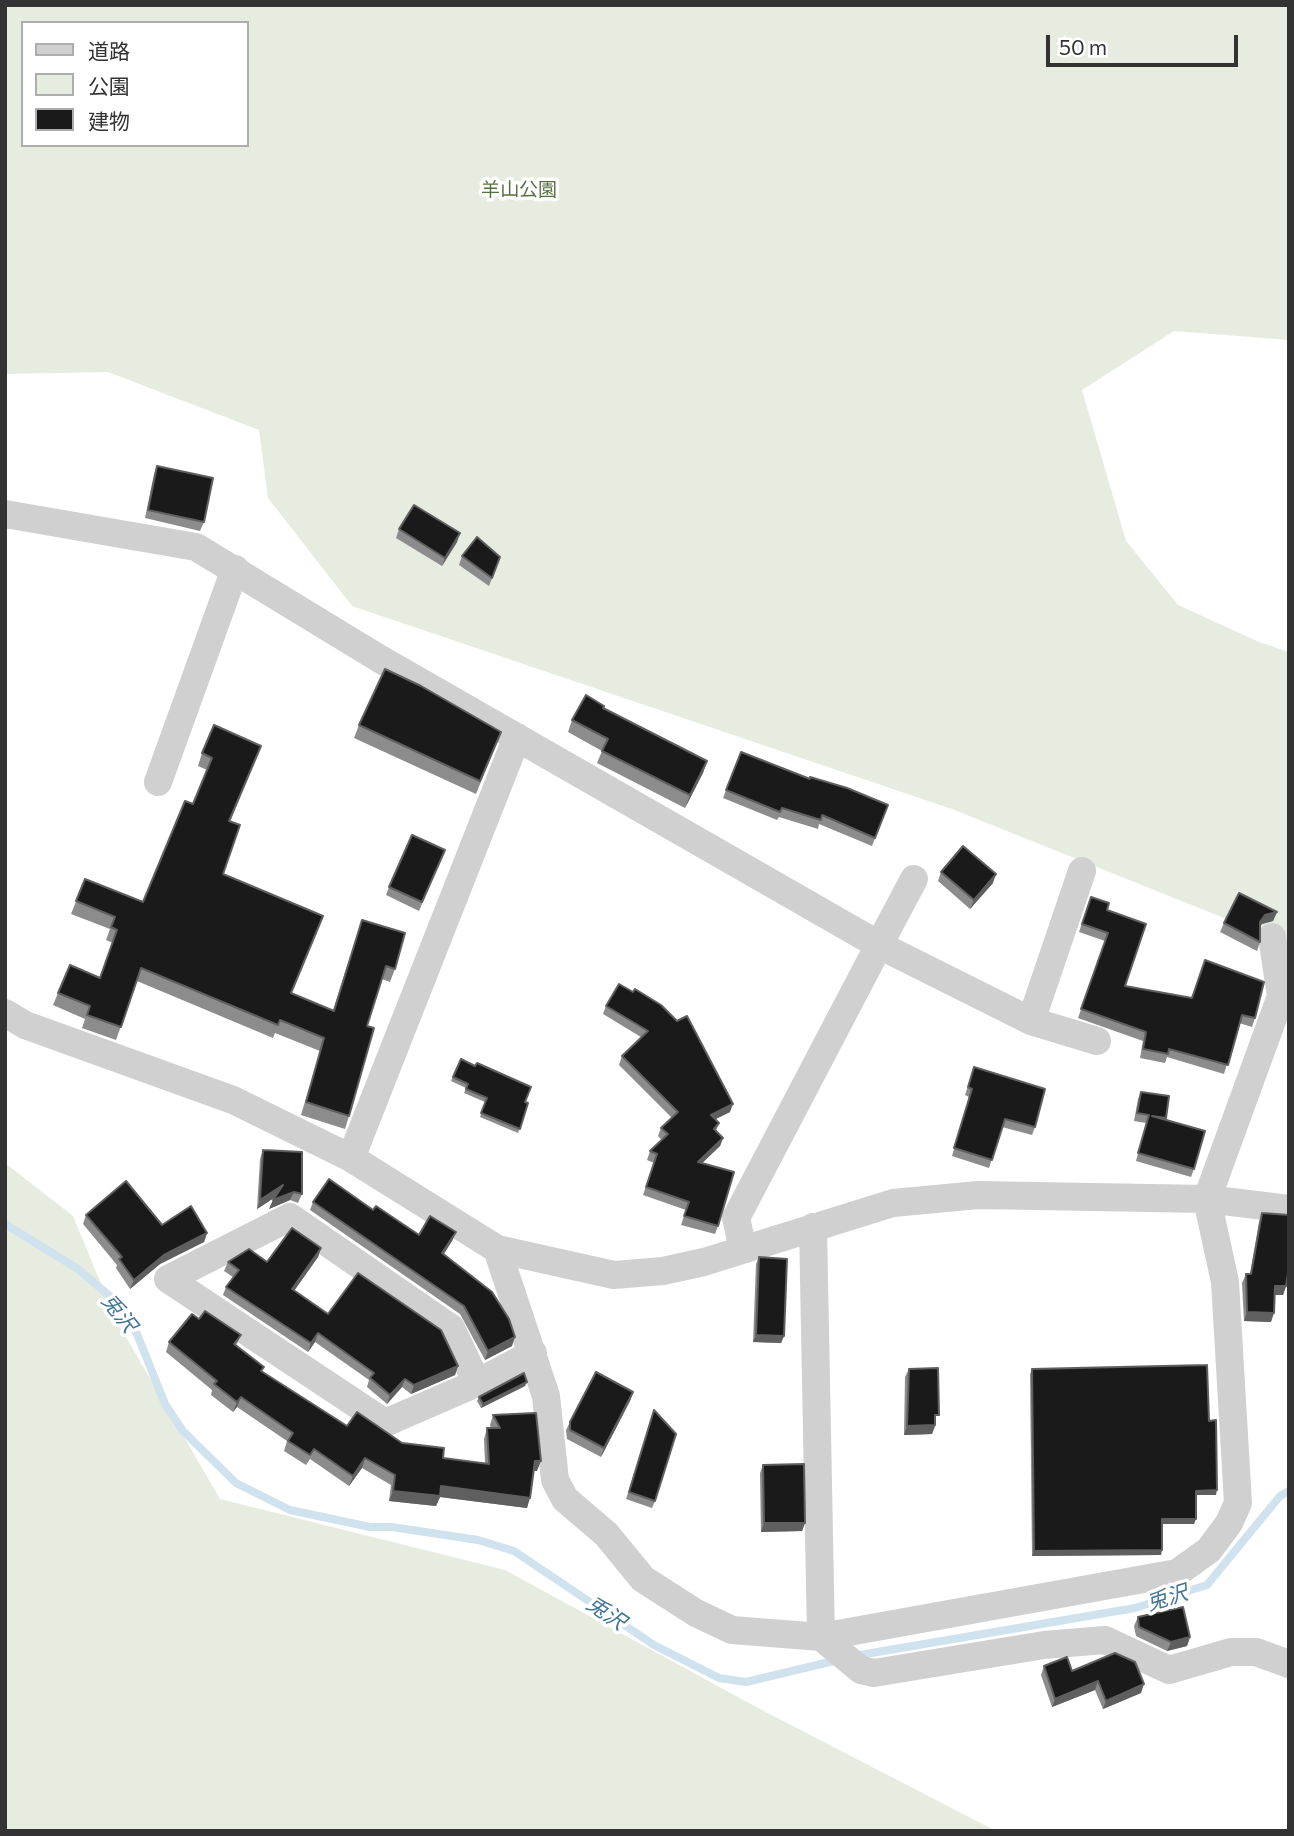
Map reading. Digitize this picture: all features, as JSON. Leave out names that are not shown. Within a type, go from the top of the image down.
[{"type":"street","points":[[5,514],[196,547],[380,659],[879,945],[1031,1021],[1097,1041]]},
{"type":"street","points":[[158,782],[235,569]]},
{"type":"street","points":[[351,1157],[517,737]]},
{"type":"street","points":[[1031,1021],[1082,871]]},
{"type":"street","points":[[743,1249],[736,1218],[914,879]]},
{"type":"street","points":[[497,1249],[546,1396],[555,1480],[565,1499],[606,1534],[643,1579],[696,1613],[732,1630],[821,1637],[1177,1573],[1209,1550],[1229,1523],[1237,1503],[1224,1282],[1207,1199],[1281,996],[1272,937]]},
{"type":"street","points":[[5,1013],[25,1025],[233,1100],[351,1157],[497,1249],[614,1275],[663,1271],[893,1203],[978,1195],[1207,1199],[1289,1209]]},
{"type":"street","points":[[477,1383],[452,1328],[290,1217],[169,1279],[385,1423],[477,1383],[533,1353]]},
{"type":"street","points":[[813,1227],[821,1637],[861,1670],[874,1673],[1044,1645],[1105,1640],[1169,1670],[1231,1652],[1256,1652],[1289,1664]]},
{"type":"green space","name":"羊山公園","points":[[5,5],[1289,5],[1289,340],[1174,331],[1082,390],[1126,541],[1178,605],[1259,642],[1289,652],[1289,944],[952,809],[352,606],[268,498],[259,430],[108,372],[5,374]]},
{"type":"green space","points":[[5,1163],[73,1216],[115,1318],[220,1499],[505,1570],[758,1708],[996,1831],[5,1831]]},
{"type":"building","points":[[157,466],[213,478],[204,522],[148,510]]},
{"type":"building","points":[[414,505],[460,533],[445,558],[399,529]]},
{"type":"building","points":[[477,537],[500,557],[492,578],[462,556]]},
{"type":"building","points":[[385,669],[421,686],[501,732],[480,781],[359,725]]},
{"type":"building","points":[[586,695],[604,706],[603,708],[707,761],[690,795],[602,751],[608,739],[572,720]]},
{"type":"building","points":[[214,725],[261,746],[229,821],[240,825],[223,874],[323,916],[291,993],[334,1011],[362,920],[405,933],[395,969],[386,966],[367,1026],[374,1028],[349,1116],[306,1102],[324,1038],[280,1020],[278,1025],[141,968],[121,1027],[87,1015],[90,1006],[58,993],[70,965],[100,978],[117,930],[111,927],[115,917],[76,901],[85,879],[143,902],[185,801],[193,804],[212,758],[202,753]]},
{"type":"building","points":[[741,752],[888,805],[875,838],[822,815],[821,820],[782,808],[780,812],[726,790]]},
{"type":"building","points":[[412,835],[445,850],[422,902],[389,887]]},
{"type":"building","points":[[963,846],[996,874],[974,900],[941,872]]},
{"type":"building","points":[[1239,893],[1277,912],[1265,915],[1260,922],[1260,942],[1224,923]]},
{"type":"building","points":[[1091,897],[1109,903],[1107,910],[1146,924],[1125,986],[1192,998],[1205,960],[1264,982],[1255,1018],[1242,1015],[1228,1065],[1169,1049],[1168,1054],[1143,1049],[1146,1032],[1081,1009],[1108,933],[1082,924]]},
{"type":"building","points":[[619,984],[633,992],[635,989],[661,1005],[677,1021],[687,1016],[733,1104],[711,1115],[719,1123],[714,1129],[723,1138],[698,1162],[734,1172],[718,1226],[684,1216],[689,1202],[646,1187],[657,1154],[650,1151],[668,1134],[661,1128],[678,1112],[622,1056],[648,1031],[606,1006]]},
{"type":"building","points":[[461,1059],[475,1066],[477,1063],[531,1087],[520,1129],[481,1113],[487,1098],[466,1089],[468,1084],[453,1077]]},
{"type":"building","points":[[974,1067],[1045,1089],[1035,1127],[1005,1119],[992,1160],[954,1148],[972,1089],[968,1087]]},
{"type":"building","points":[[1141,1092],[1169,1096],[1166,1118],[1152,1116],[1205,1131],[1194,1169],[1138,1153],[1149,1115],[1137,1113]]},
{"type":"building","points":[[263,1150],[302,1152],[302,1194],[294,1192],[273,1200],[283,1185],[260,1200]]},
{"type":"building","points":[[329,1179],[373,1210],[376,1206],[419,1235],[430,1216],[456,1232],[442,1253],[492,1292],[509,1319],[515,1337],[488,1351],[464,1306],[313,1202]]},
{"type":"building","points":[[126,1181],[162,1225],[191,1206],[207,1233],[164,1255],[134,1280],[119,1259],[122,1257],[86,1215]]},
{"type":"building","points":[[1262,1213],[1289,1215],[1289,1268],[1286,1286],[1275,1286],[1274,1313],[1247,1312],[1246,1274],[1251,1274]]},
{"type":"building","points":[[292,1228],[321,1248],[292,1289],[328,1314],[358,1273],[441,1330],[458,1366],[414,1385],[405,1379],[390,1395],[370,1378],[374,1373],[318,1333],[311,1343],[226,1287],[239,1270],[228,1262],[249,1249],[267,1262]]},
{"type":"building","points":[[759,1257],[787,1259],[784,1336],[756,1335]]},
{"type":"building","points":[[205,1311],[241,1335],[234,1344],[264,1367],[261,1371],[347,1426],[357,1412],[402,1443],[444,1448],[443,1458],[489,1464],[487,1428],[500,1428],[493,1415],[536,1413],[541,1461],[535,1461],[530,1498],[441,1486],[440,1496],[393,1491],[395,1475],[365,1458],[353,1476],[314,1449],[310,1455],[288,1441],[293,1433],[241,1397],[237,1402],[214,1384],[217,1381],[169,1342],[192,1314],[199,1319]]},
{"type":"building","points":[[1207,1365],[1209,1421],[1216,1420],[1217,1490],[1196,1491],[1196,1519],[1162,1519],[1162,1550],[1034,1551],[1032,1369]]},
{"type":"building","points":[[938,1368],[939,1415],[935,1415],[935,1425],[907,1426],[909,1369]]},
{"type":"building","points":[[596,1372],[633,1392],[604,1448],[570,1430],[570,1422]]},
{"type":"building","points":[[524,1373],[527,1382],[483,1404],[479,1397]]},
{"type":"building","points":[[654,1410],[676,1434],[655,1501],[629,1492]]},
{"type":"building","points":[[804,1464],[805,1523],[764,1523],[763,1465]]},
{"type":"building","points":[[1183,1607],[1190,1637],[1171,1642],[1139,1627],[1138,1617]]},
{"type":"building","points":[[1115,1653],[1135,1662],[1144,1684],[1106,1701],[1098,1681],[1055,1699],[1044,1666],[1067,1657],[1072,1671]]},
{"type":"waterway","name":"兎沢","points":[[5,1224],[78,1269],[111,1297],[137,1334],[165,1404],[183,1431],[236,1483],[290,1510],[370,1527],[392,1527],[478,1540],[514,1551],[654,1645],[719,1678],[746,1682],[838,1660]]},
{"type":"waterway","name":"兎沢","points":[[854,1656],[1135,1608],[1207,1585],[1280,1496],[1289,1491]]}]
